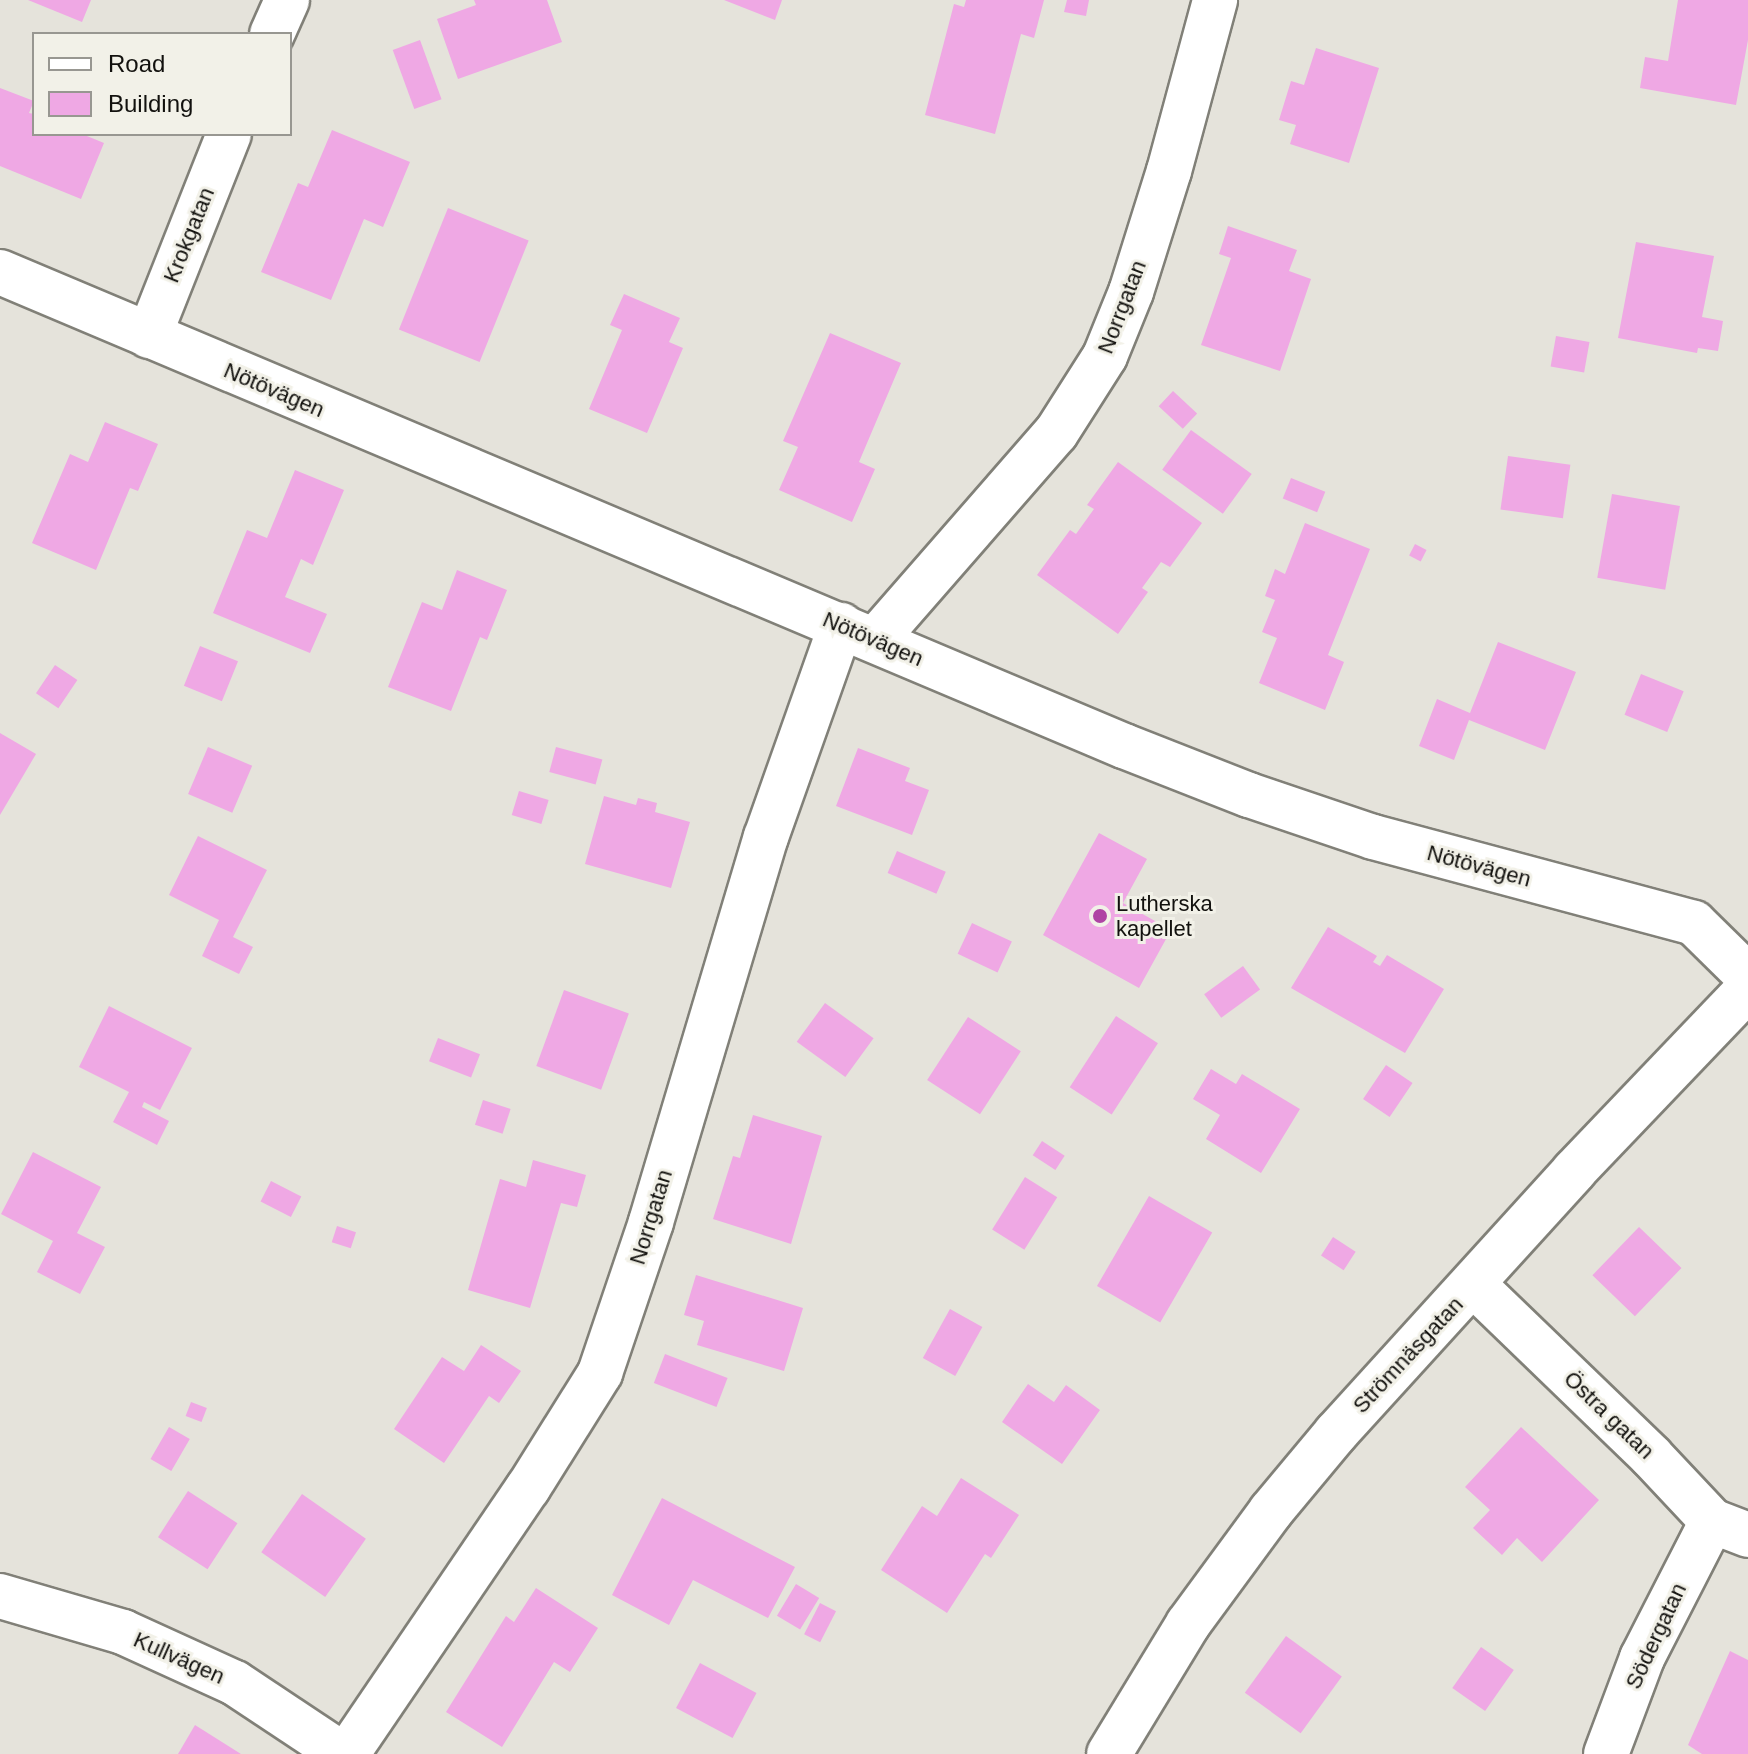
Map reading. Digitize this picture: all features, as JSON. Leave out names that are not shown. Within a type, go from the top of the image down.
[{"type":"street","points":[[273,32],[287,0]]},
{"type":"street","name":"Norrgatan","points":[[344,1754],[528,1488],[600,1373],[651,1222],[766,837],[858,632],[1056,433],[1105,356],[1131,292],[1169,171],[1215,0]]},
{"type":"street","name":"Krokgatan","points":[[149,336],[228,136]]},
{"type":"street","name":"Nötövägen","points":[[0,272],[1124,746],[1249,795],[1373,837],[1694,923],[1748,976]]},
{"type":"street","name":"Strömnäsgatan","points":[[1109,1754],[1188,1624],[1271,1511],[1336,1433],[1474,1285],[1574,1171],[1748,989]]},
{"type":"street","name":"Östra gatan","points":[[1474,1285],[1730,1528]]},
{"type":"street","name":"Södergatan","points":[[1606,1754],[1642,1658],[1730,1528]]},
{"type":"street","name":"Kullvägen","points":[[0,1596],[123,1632],[235,1683],[344,1754]]},
{"type":"building","points":[[28,0],[91,0],[82,22]]},
{"type":"building","points":[[474,0],[547,0],[562,42],[458,79],[437,19],[476,5]]},
{"type":"building","points":[[724,0],[782,0],[775,20]]},
{"type":"building","points":[[966,0],[1044,0],[1034,38],[1021,34],[995,134],[925,115],[954,4],[964,7]]},
{"type":"building","points":[[1067,0],[1089,0],[1086,16],[1064,12]]},
{"type":"building","points":[[1678,0],[1748,0],[1748,40],[1736,105],[1640,88],[1645,57],[1668,61]]},
{"type":"building","points":[[420,40],[442,99],[414,109],[393,50]]},
{"type":"building","points":[[1316,48],[1379,68],[1349,163],[1290,144],[1296,125],[1279,120],[1291,81],[1304,85]]},
{"type":"building","points":[[0,88],[32,100],[29,113],[32,114],[32,136],[87,136],[104,143],[81,199],[0,166]]},
{"type":"building","points":[[332,130],[410,162],[383,227],[364,219],[331,300],[261,272],[298,183],[308,187]]},
{"type":"building","points":[[448,208],[529,241],[480,362],[399,329]]},
{"type":"building","points":[[1228,226],[1297,250],[1289,271],[1311,279],[1280,371],[1201,345],[1231,258],[1219,254]]},
{"type":"building","points":[[1636,242],[1714,256],[1702,317],[1723,321],[1718,351],[1698,348],[1697,353],[1618,338]]},
{"type":"building","points":[[624,294],[680,318],[669,342],[683,348],[647,433],[589,409],[622,330],[610,325]]},
{"type":"building","points":[[830,333],[901,363],[859,462],[875,469],[852,522],[779,490],[798,447],[783,441]]},
{"type":"building","points":[[1556,336],[1589,342],[1584,372],[1551,367]]},
{"type":"building","points":[[1173,391],[1197,414],[1183,429],[1159,406]]},
{"type":"building","points":[[105,422],[158,444],[138,491],[130,488],[96,570],[32,543],[70,454],[88,462]]},
{"type":"building","points":[[1191,430],[1252,474],[1223,514],[1162,470]]},
{"type":"building","points":[[1508,456],[1570,465],[1563,518],[1500,509]]},
{"type":"building","points":[[1118,462],[1202,523],[1170,567],[1161,562],[1142,588],[1148,592],[1118,634],[1037,575],[1070,530],[1076,534],[1094,509],[1087,505]]},
{"type":"building","points":[[295,470],[344,490],[313,565],[301,559],[285,597],[327,614],[310,653],[213,613],[247,530],[267,538]]},
{"type":"building","points":[[1291,478],[1325,492],[1317,512],[1283,498]]},
{"type":"building","points":[[1612,494],[1680,506],[1665,590],[1597,578]]},
{"type":"building","points":[[1305,523],[1370,549],[1328,655],[1344,662],[1325,710],[1259,683],[1277,638],[1262,632],[1275,600],[1265,596],[1275,569],[1285,574]]},
{"type":"building","points":[[1415,544],[1427,550],[1421,561],[1409,556]]},
{"type":"building","points":[[457,570],[507,590],[487,640],[480,637],[451,711],[388,687],[422,602],[442,610]]},
{"type":"building","points":[[1498,642],[1576,672],[1545,750],[1469,720],[1454,760],[1419,746],[1437,699],[1470,713]]},
{"type":"building","points":[[200,646],[238,661],[222,701],[184,686]]},
{"type":"building","points":[[55,665],[77,680],[58,708],[36,693]]},
{"type":"building","points":[[1641,674],[1684,691],[1667,732],[1625,715]]},
{"type":"building","points":[[0,733],[36,754],[0,815]]},
{"type":"building","points":[[208,747],[252,766],[232,813],[188,794]]},
{"type":"building","points":[[556,747],[602,759],[596,785],[549,772]]},
{"type":"building","points":[[858,748],[910,768],[905,781],[929,790],[912,835],[836,806]]},
{"type":"building","points":[[519,791],[549,800],[541,824],[512,815]]},
{"type":"building","points":[[604,796],[636,805],[638,798],[657,803],[655,812],[690,822],[671,888],[585,864]]},
{"type":"building","name":"Lutherska kapellet","points":[[1099,833],[1147,859],[1123,903],[1171,930],[1139,988],[1043,935]]},
{"type":"building","points":[[198,836],[267,870],[233,937],[253,947],[239,974],[202,956],[219,920],[169,895]]},
{"type":"building","points":[[897,851],[946,872],[936,894],[888,873]]},
{"type":"building","points":[[972,923],[1012,942],[998,972],[958,954]]},
{"type":"building","points":[[1328,927],[1377,956],[1373,962],[1380,966],[1387,955],[1444,989],[1405,1053],[1291,988]]},
{"type":"building","points":[[1243,966],[1260,989],[1221,1018],[1204,994]]},
{"type":"building","points":[[564,990],[629,1014],[601,1090],[536,1066]]},
{"type":"building","points":[[825,1003],[874,1038],[845,1077],[797,1042]]},
{"type":"building","points":[[109,1006],[192,1048],[160,1110],[144,1102],[142,1107],[169,1121],[157,1145],[113,1122],[129,1092],[79,1067]]},
{"type":"building","points":[[1116,1016],[1158,1043],[1112,1115],[1070,1087]]},
{"type":"building","points":[[968,1017],[1021,1051],[980,1114],[927,1080]]},
{"type":"building","points":[[438,1038],[480,1054],[471,1077],[429,1061]]},
{"type":"building","points":[[1386,1065],[1413,1083],[1390,1117],[1363,1099]]},
{"type":"building","points":[[1211,1069],[1236,1084],[1242,1074],[1300,1109],[1261,1173],[1206,1139],[1220,1115],[1193,1099]]},
{"type":"building","points":[[483,1100],[511,1109],[503,1134],[475,1125]]},
{"type":"building","points":[[753,1115],[822,1136],[791,1244],[713,1219],[733,1156],[740,1158]]},
{"type":"building","points":[[1042,1141],[1065,1156],[1055,1170],[1033,1155]]},
{"type":"building","points":[[33,1152],[101,1187],[77,1233],[105,1247],[80,1294],[37,1272],[53,1241],[1,1214]]},
{"type":"building","points":[[533,1160],[586,1175],[577,1207],[561,1203],[530,1308],[468,1290],[500,1179],[526,1187]]},
{"type":"building","points":[[1025,1177],[1057,1197],[1024,1250],[992,1230]]},
{"type":"building","points":[[271,1181],[301,1196],[291,1217],[261,1201]]},
{"type":"building","points":[[1149,1196],[1212,1232],[1160,1323],[1097,1286]]},
{"type":"building","points":[[337,1226],[356,1232],[351,1248],[332,1242]]},
{"type":"building","points":[[1639,1227],[1681,1268],[1635,1316],[1592,1275]]},
{"type":"building","points":[[1333,1237],[1356,1252],[1344,1270],[1321,1255]]},
{"type":"building","points":[[696,1275],[803,1308],[784,1371],[697,1345],[704,1321],[684,1315]]},
{"type":"building","points":[[950,1309],[982,1327],[955,1376],[923,1358]]},
{"type":"building","points":[[481,1345],[521,1371],[499,1403],[489,1396],[444,1463],[394,1429],[442,1357],[464,1371]]},
{"type":"building","points":[[665,1354],[728,1378],[716,1407],[654,1383]]},
{"type":"building","points":[[1028,1384],[1054,1402],[1066,1385],[1100,1410],[1062,1464],[1002,1422]]},
{"type":"building","points":[[191,1402],[207,1408],[201,1422],[186,1416]]},
{"type":"building","points":[[169,1427],[190,1439],[171,1471],[150,1459]]},
{"type":"building","points":[[1521,1427],[1599,1500],[1542,1562],[1517,1538],[1502,1555],[1473,1528],[1490,1510],[1465,1487]]},
{"type":"building","points":[[961,1478],[1019,1515],[991,1558],[985,1554],[947,1613],[881,1570],[922,1506],[937,1516]]},
{"type":"building","points":[[188,1491],[237,1523],[208,1569],[158,1537]]},
{"type":"building","points":[[302,1494],[366,1539],[325,1597],[261,1552]]},
{"type":"building","points":[[662,1498],[795,1567],[768,1618],[693,1580],[669,1625],[612,1595]]},
{"type":"building","points":[[796,1584],[819,1598],[800,1630],[777,1616]]},
{"type":"building","points":[[536,1588],[598,1628],[570,1672],[554,1662],[502,1747],[446,1712],[506,1616],[514,1622]]},
{"type":"building","points":[[820,1603],[836,1611],[820,1642],[804,1634]]},
{"type":"building","points":[[1286,1636],[1342,1677],[1301,1733],[1245,1693]]},
{"type":"building","points":[[1481,1647],[1514,1670],[1485,1711],[1452,1688]]},
{"type":"building","points":[[1730,1651],[1748,1660],[1748,1754],[1702,1754],[1688,1745]]},
{"type":"building","points":[[700,1663],[757,1693],[733,1738],[676,1708]]},
{"type":"building","points":[[195,1725],[241,1754],[178,1754]]},
{"type":"place","name":"Lutherska kapellet","points":[[1100,916]]}]
